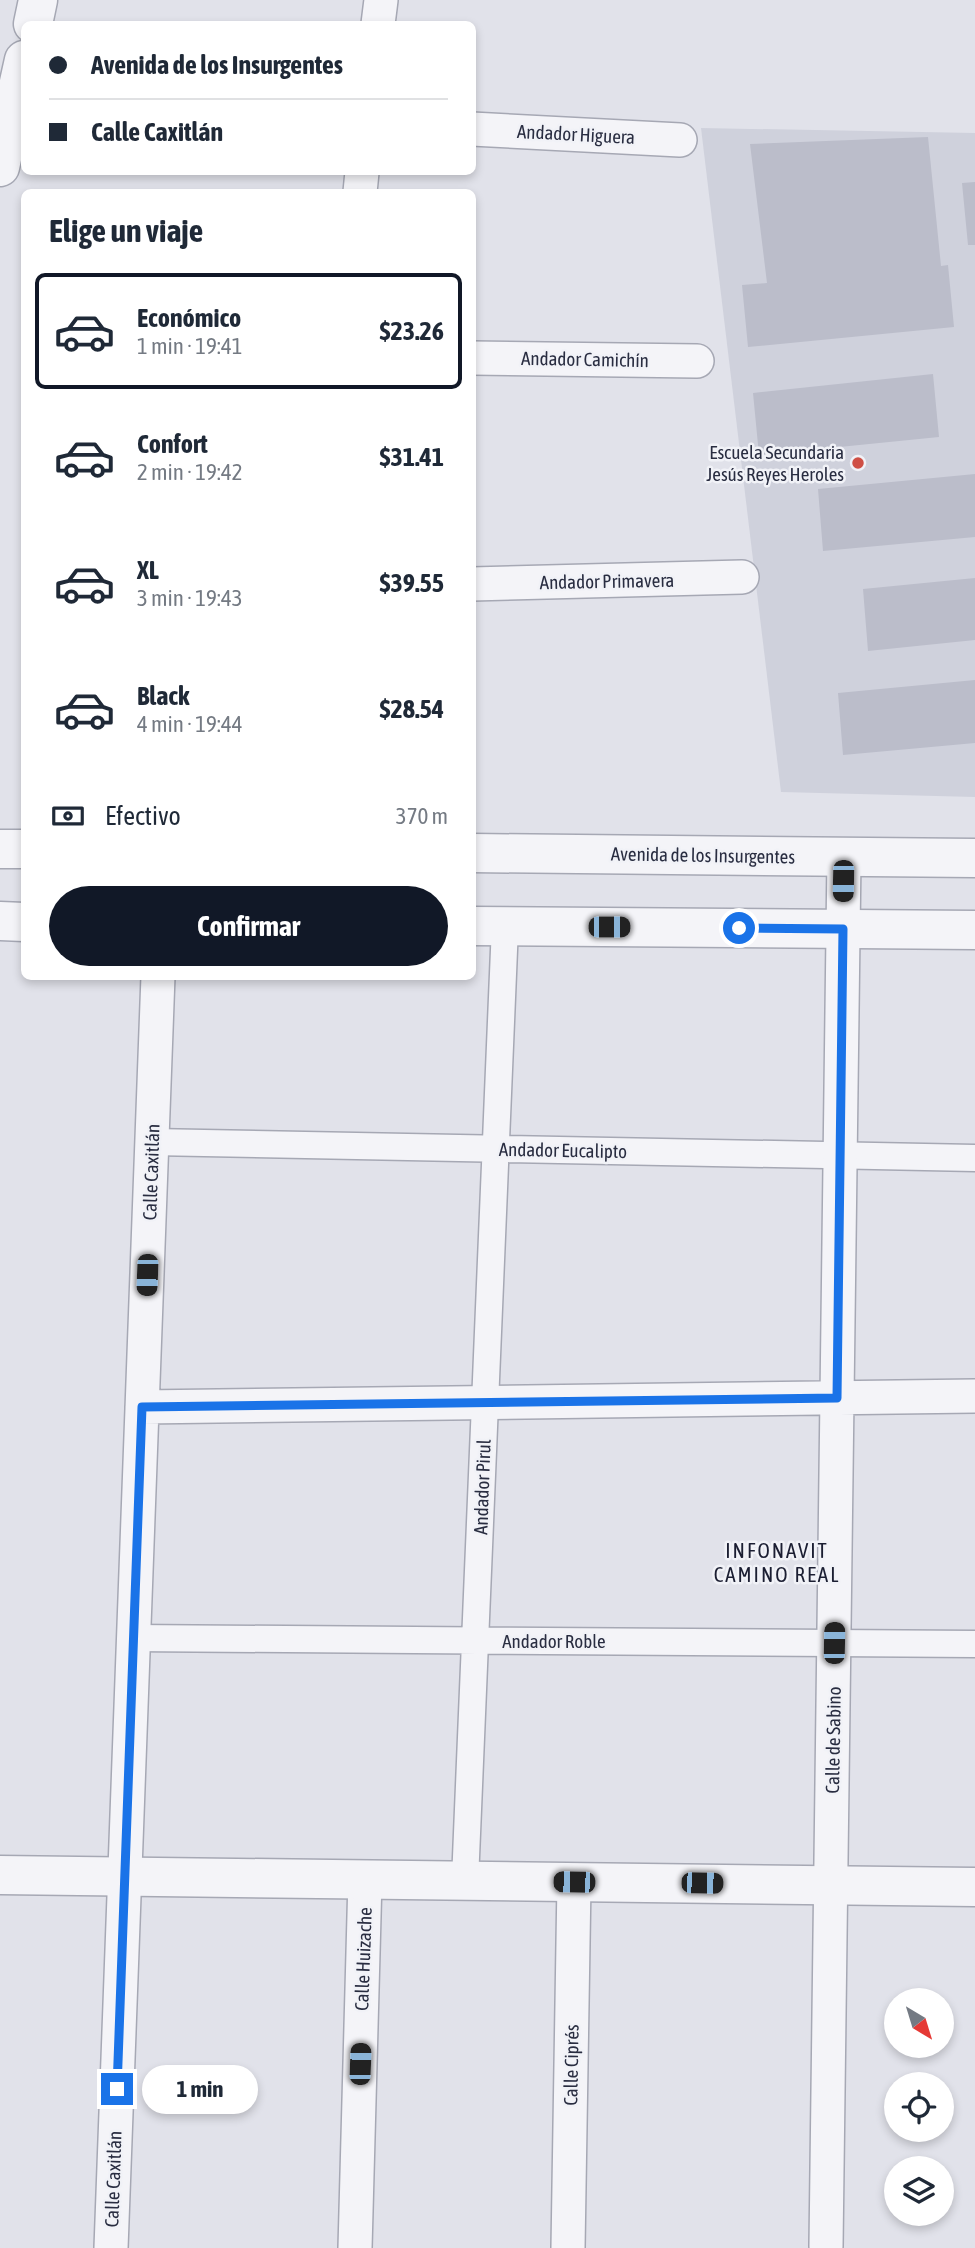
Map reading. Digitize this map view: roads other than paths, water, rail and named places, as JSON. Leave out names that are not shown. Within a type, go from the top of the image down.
[{"type":"street","points":[[34,21],[38,0]]},
{"type":"street","points":[[378,21],[381,0]]},
{"type":"street","points":[[0,167],[21,73]]},
{"type":"street","name":"Andador Higuera","points":[[476,129],[680,140]]},
{"type":"street","name":"Andador Camichín","points":[[476,358],[697,361]]},
{"type":"street","name":"Andador Primavera","points":[[476,584],[742,578]]},
{"type":"street","points":[[0,849],[21,849]]},
{"type":"street","name":"Avenida de los Insurgentes","points":[[476,853],[975,858]]},
{"type":"street","name":"Calle de Sabino","points":[[826,2246],[844,857]]},
{"type":"street","points":[[0,921],[21,922]]},
{"type":"street","points":[[489,926],[975,930]]},
{"type":"street","name":"Andador Pirul","points":[[465,1881],[496,1149],[489,926]]},
{"type":"street","name":"Calle Caxitlán","points":[[111,2248],[158,980]]},
{"type":"street","name":"Andador Eucalipto","points":[[152,1142],[975,1158]]},
{"type":"street","points":[[142,1407],[975,1396]]},
{"type":"street","name":"Andador Roble","points":[[133,1638],[975,1644]]},
{"type":"street","points":[[0,1875],[975,1887]]},
{"type":"street","name":"Calle Huizache","points":[[355,2248],[365,1879]]},
{"type":"street","name":"Calle Ciprés","points":[[569,2248],[574,1882]]},
{"type":"place","name":"Escuela Secundaria Jesús Reyes Heroles","points":[[858,463]]},
{"type":"district","name":"INFONAVIT CAMINO REAL","points":[[777,1562]]}]
